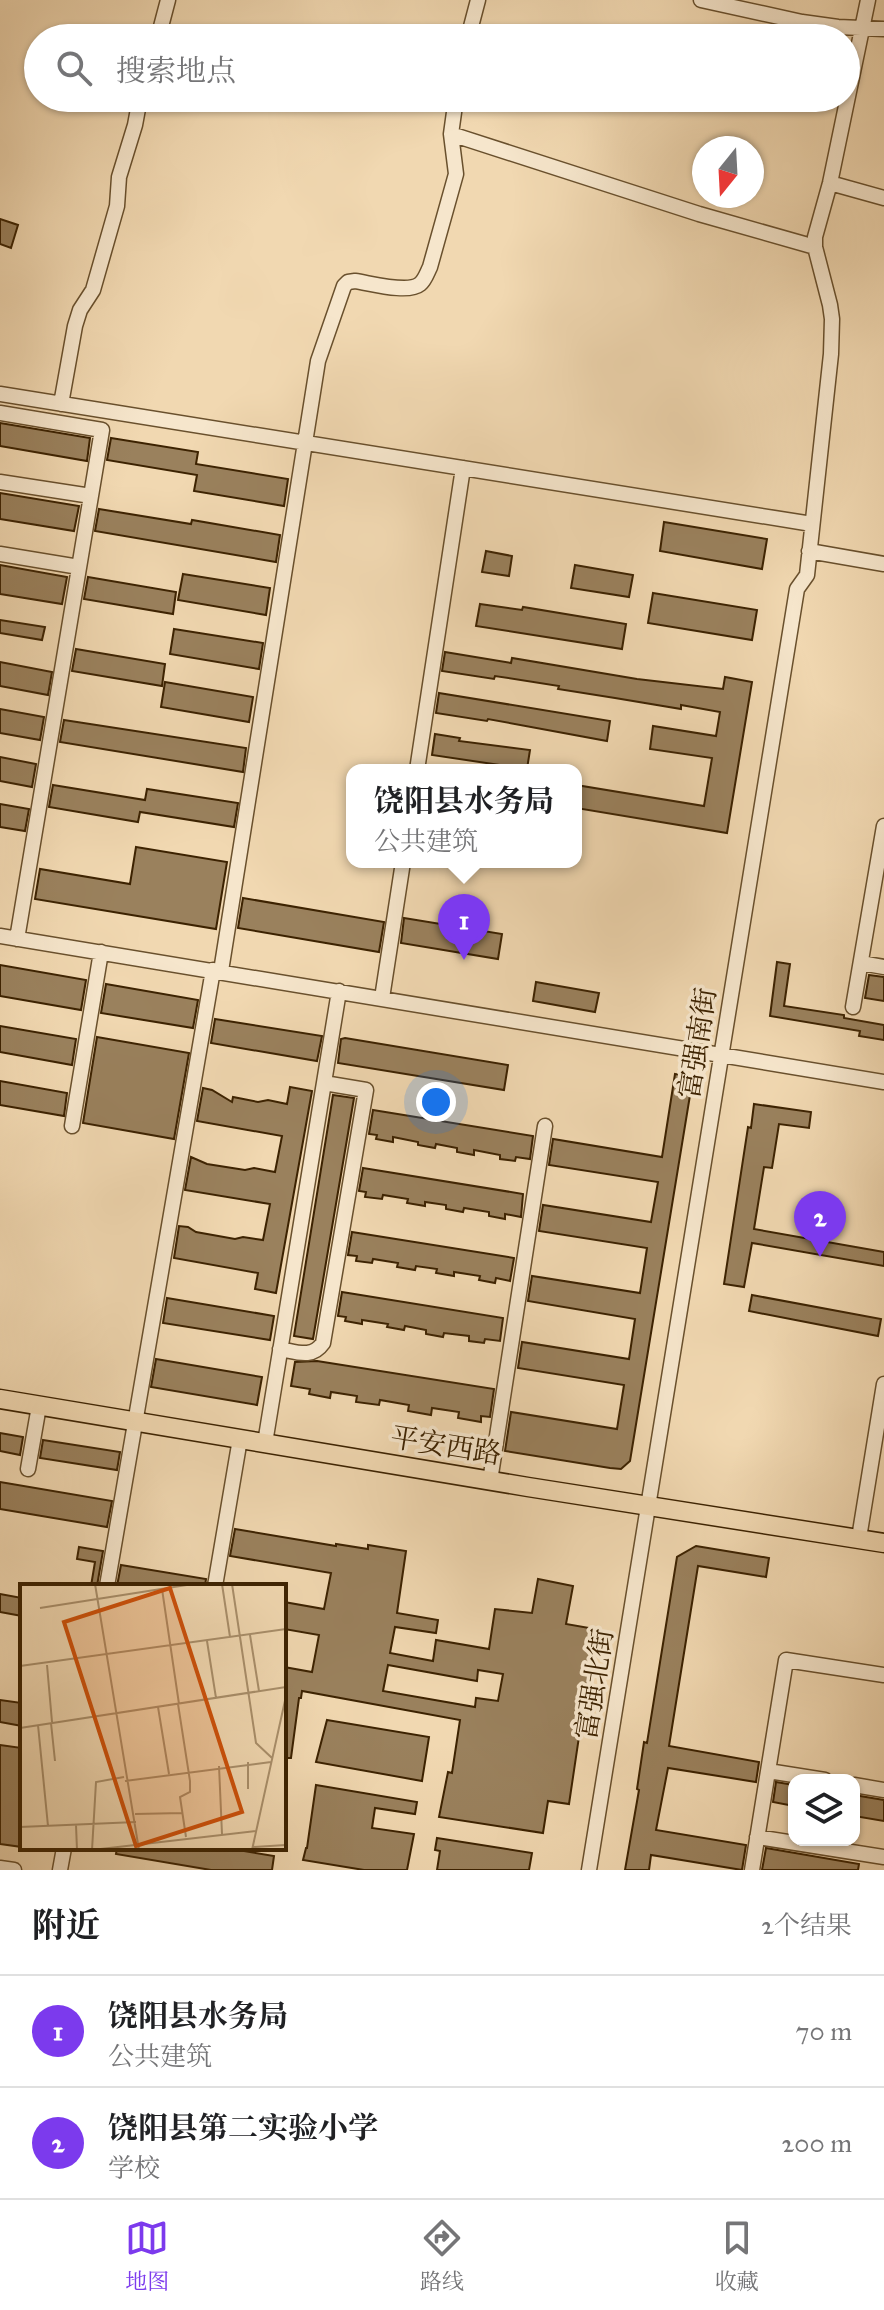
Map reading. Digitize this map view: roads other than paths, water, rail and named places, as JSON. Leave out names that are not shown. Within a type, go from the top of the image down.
[{"type":"main road","name":"平安西路","points":[[0,1399],[884,1543]]},
{"type":"street","points":[[162,24],[168,0]]},
{"type":"street","points":[[472,24],[478,0]]},
{"type":"street","points":[[701,0],[754,6],[814,24]]},
{"type":"street","points":[[860,37],[868,0]]},
{"type":"street","points":[[862,27],[884,29]]},
{"type":"street","points":[[61,404],[75,326],[80,310],[93,290],[117,206],[119,177],[137,112]]},
{"type":"street","points":[[107,1584],[217,971],[318,361],[348,282],[407,289],[418,286],[424,280],[456,174],[451,134],[454,112]]},
{"type":"street","points":[[451,134],[699,214],[815,247],[845,112]]},
{"type":"street","points":[[830,183],[884,198]]},
{"type":"street","name":"富强南街","points":[[649,1506],[797,589],[807,575],[831,354],[832,319],[815,247]]},
{"type":"street","points":[[0,394],[812,524]]},
{"type":"street","points":[[0,413],[102,430],[17,939]]},
{"type":"street","points":[[418,764],[463,468]]},
{"type":"street","points":[[0,482],[91,496]]},
{"type":"street","points":[[809,551],[884,564]]},
{"type":"street","points":[[0,554],[79,567]]},
{"type":"street","points":[[853,1007],[878,895],[884,826]]},
{"type":"street","points":[[382,998],[402,868]]},
{"type":"street","points":[[0,936],[884,1082]]},
{"type":"street","points":[[72,1126],[101,952]]},
{"type":"street","points":[[861,963],[884,967]]},
{"type":"street","points":[[265,1443],[339,991]]},
{"type":"street","points":[[280,1349],[311,1354],[323,1343],[366,1090],[324,1083]]},
{"type":"street","points":[[490,1481],[545,1126]]},
{"type":"street","points":[[859,1538],[884,1384]]},
{"type":"street","points":[[28,1469],[39,1406]]},
{"type":"street","points":[[215,1584],[240,1439]]},
{"type":"street","name":"富强北街","points":[[589,1870],[649,1506]]},
{"type":"street","points":[[752,1870],[786,1660],[884,1675]]},
{"type":"street","points":[[768,1771],[788,1774]]},
{"type":"street","points":[[860,1786],[884,1790]]},
{"type":"street","points":[[757,1837],[884,1857]]},
{"type":"street","points":[[60,1870],[64,1850]]},
{"type":"street","points":[[0,1868],[14,1870]]},
{"type":"place","name":"饶阳县水务局","points":[[464,960]]},
{"type":"place","name":"饶阳县第二实验小学","points":[[820,1257]]}]
